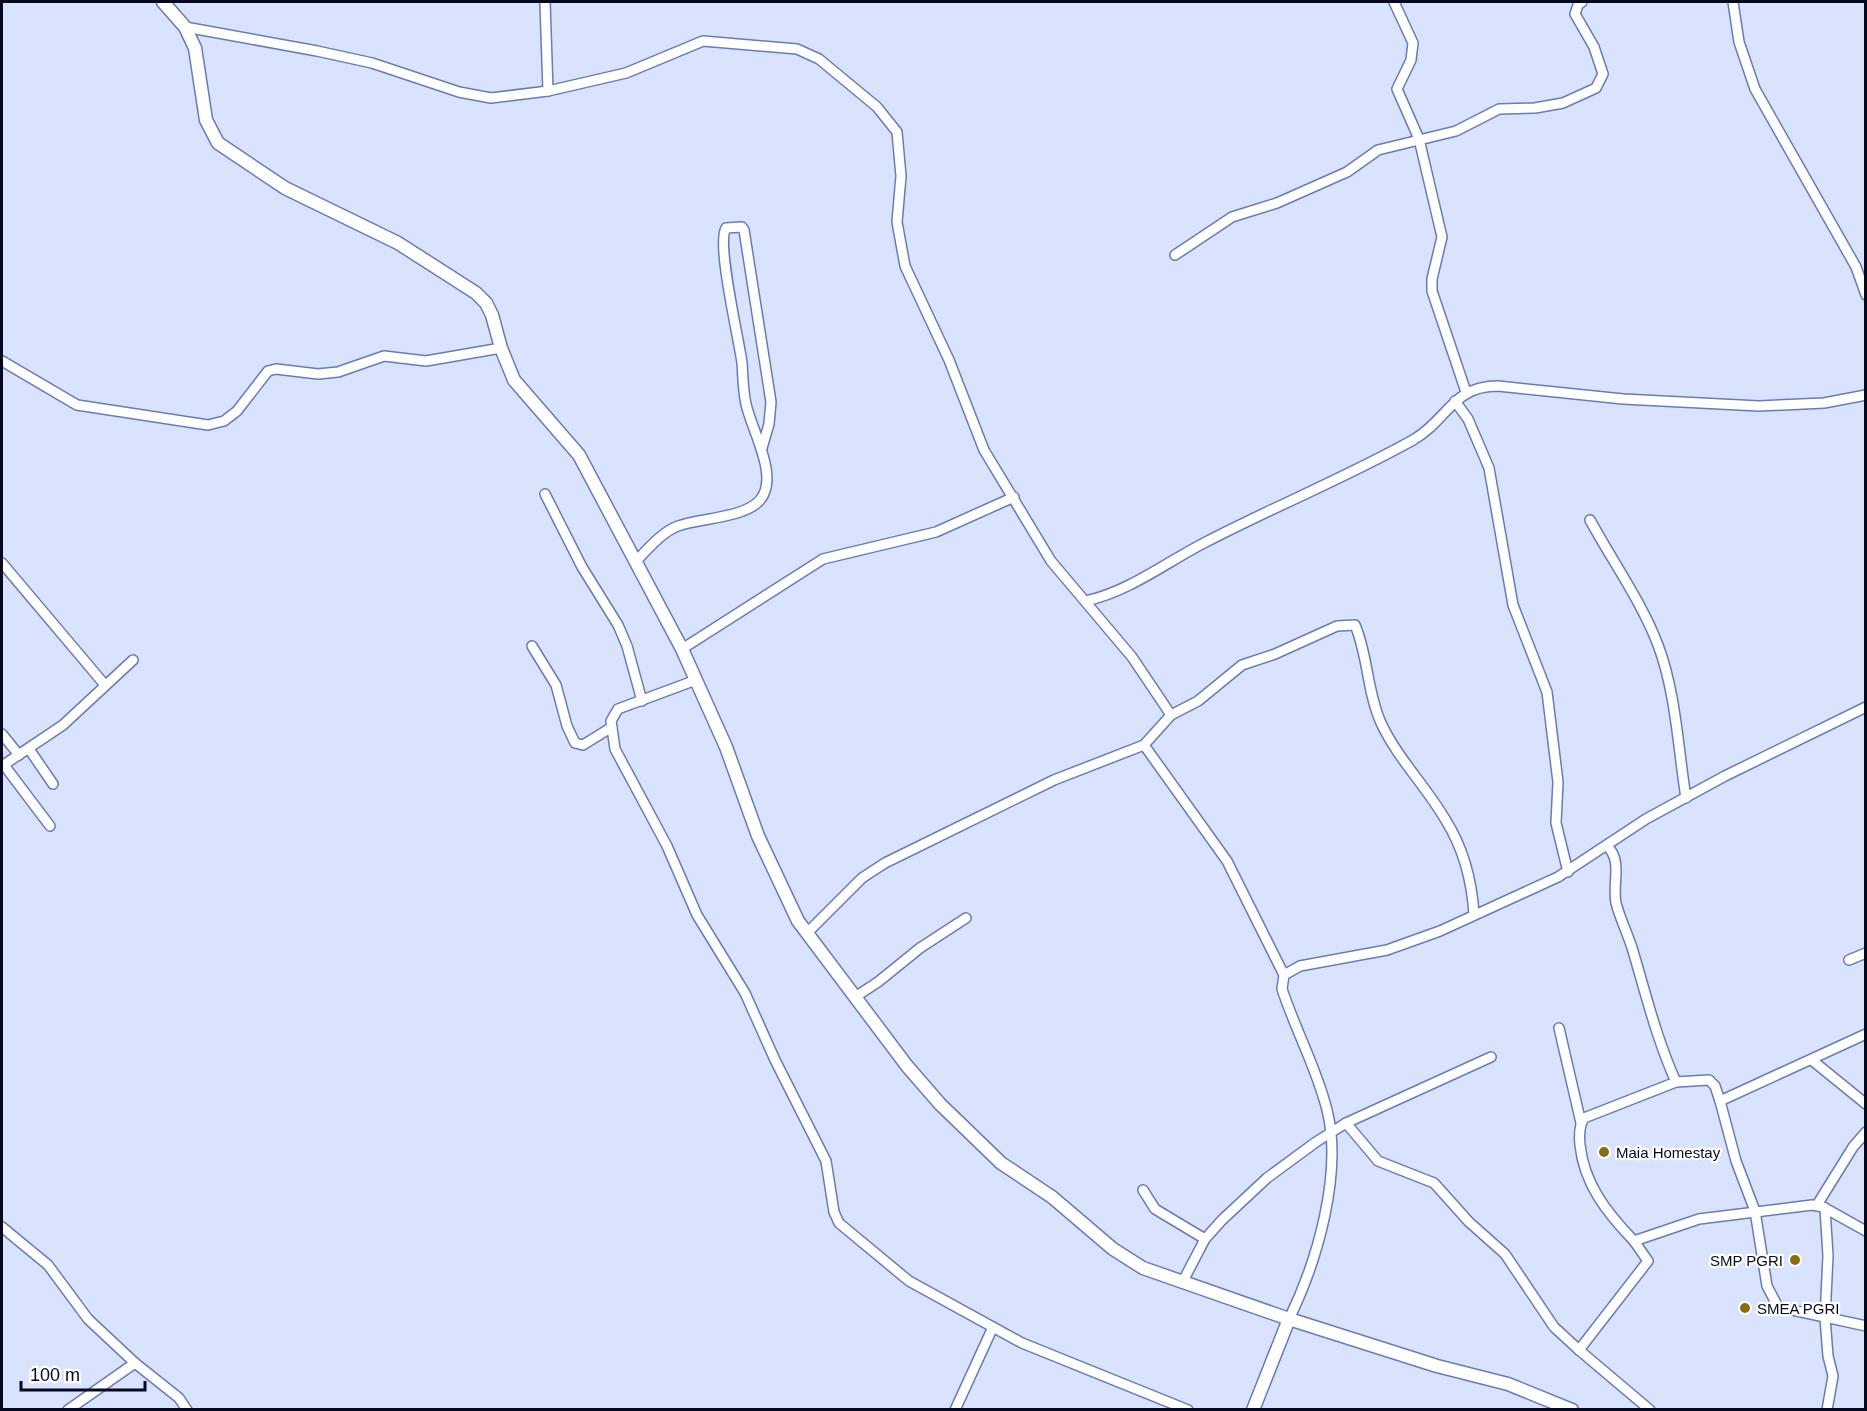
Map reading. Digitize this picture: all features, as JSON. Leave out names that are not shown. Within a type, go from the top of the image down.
[{"type":"street","points":[[163,2],[185,27],[199,63],[206,120],[218,142],[285,188],[398,243],[476,293],[486,303],[514,380],[579,455],[682,649],[726,747],[758,836],[788,901],[807,933],[907,1066],[940,1104],[1001,1163],[1058,1202],[1113,1249],[1143,1268],[1289,1319],[1428,1363],[1508,1384],[1572,1410]]},
{"type":"street","points":[[544,2],[548,91]]},
{"type":"street","points":[[1394,2],[1413,44],[1411,60],[1397,89],[1419,139],[1442,237],[1432,279],[1432,291],[1454,361],[1467,392]]},
{"type":"street","points":[[1175,255],[1232,217],[1277,203],[1347,172],[1378,150],[1462,128],[1499,109],[1549,106],[1596,88],[1604,74],[1594,47],[1575,14],[1578,5],[1582,2]]},
{"type":"street","points":[[1733,2],[1739,42],[1755,88],[1856,267],[1866,295]]},
{"type":"street","points":[[185,27],[361,61],[459,92],[491,98],[548,91],[626,73],[703,41],[728,41],[797,49],[819,59],[861,93],[897,132],[901,176],[897,222],[905,266],[948,360],[975,431],[1052,561],[1132,657],[1171,715]]},
{"type":"street","points":[[636,561],[666,533],[677,526],[743,511],[760,500],[766,488],[762,448],[754,432],[746,404],[728,278],[723,235],[726,228],[730,226],[738,226],[744,230],[768,371],[771,402],[769,424],[762,448]]},
{"type":"street","points":[[4,363],[84,407],[208,425],[224,421],[237,411],[268,371],[276,369],[318,374],[338,372],[384,356],[426,361],[501,348]]},
{"type":"street","points":[[1086,601],[1114,594],[1204,543],[1309,494],[1415,438],[1455,401],[1478,387],[1498,386],[1623,399],[1759,406],[1824,403],[1866,395]]},
{"type":"street","points":[[1455,401],[1468,419],[1489,468],[1513,605],[1547,692],[1558,782],[1556,823],[1568,872]]},
{"type":"street","points":[[545,494],[582,567],[618,625],[627,646],[642,701]]},
{"type":"street","points":[[682,649],[823,559],[936,532],[1014,497]]},
{"type":"street","points":[[1590,520],[1634,595],[1657,644],[1671,692],[1686,798]]},
{"type":"street","points":[[2,562],[105,685]]},
{"type":"street","points":[[807,933],[862,878],[885,863],[1054,780],[1144,745],[1171,715],[1198,701],[1242,665],[1275,654],[1337,626],[1352,623],[1357,629],[1380,721],[1403,762],[1440,810],[1455,837],[1469,871],[1474,915]]},
{"type":"street","points":[[532,646],[556,685],[567,726],[575,743],[583,745],[612,727]]},
{"type":"street","points":[[50,826],[3,765],[63,725],[133,660]]},
{"type":"street","points":[[696,680],[618,709],[611,721],[615,749],[667,846],[697,915],[745,993],[826,1161],[836,1219],[896,1273],[993,1327],[1053,1357],[1188,1410]]},
{"type":"street","points":[[1284,975],[1300,966],[1387,950],[1440,932],[1568,872],[1634,826],[1866,707]]},
{"type":"street","points":[[2,734],[19,755]]},
{"type":"street","points":[[1144,745],[1227,861],[1284,975],[1282,989],[1326,1106],[1331,1132],[1326,1208],[1303,1288],[1252,1410]]},
{"type":"street","points":[[29,749],[53,784]]},
{"type":"street","points":[[1608,846],[1615,855],[1615,895],[1619,913],[1631,944],[1661,1046],[1676,1082]]},
{"type":"street","points":[[855,997],[878,982],[920,948],[966,918]]},
{"type":"street","points":[[1849,960],[1866,953]]},
{"type":"street","points":[[1559,1028],[1581,1123],[1580,1141],[1584,1172],[1599,1199],[1648,1261],[1579,1350]]},
{"type":"street","points":[[1720,1101],[1866,1034]]},
{"type":"street","points":[[1182,1283],[1205,1239],[1251,1191],[1331,1132],[1491,1057]]},
{"type":"street","points":[[1813,1060],[1866,1104]]},
{"type":"street","points":[[1581,1123],[1594,1114],[1676,1082],[1709,1080],[1715,1086],[1736,1161],[1755,1211],[1763,1269],[1774,1303],[1778,1307],[1866,1326]]},
{"type":"street","points":[[1346,1123],[1378,1161],[1427,1178],[1440,1189],[1469,1222],[1511,1260],[1554,1327],[1650,1410]]},
{"type":"street","points":[[1827,1410],[1833,1376],[1828,1356],[1825,1318],[1828,1256],[1821,1206],[1866,1132]]},
{"type":"street","points":[[1143,1190],[1155,1209],[1205,1239]]},
{"type":"street","points":[[1634,1241],[1699,1219],[1755,1211],[1821,1206],[1866,1231]]},
{"type":"street","points":[[2,1227],[48,1264],[88,1319],[135,1363],[179,1398],[186,1410]]},
{"type":"street","points":[[955,1410],[993,1327]]},
{"type":"street","points":[[68,1410],[135,1363]]},
{"type":"place","name":"Maia Homestay","points":[[1604,1152]]},
{"type":"place","name":"SMP PGRI","points":[[1795,1260]]},
{"type":"place","name":"SMEA PGRI","points":[[1745,1308]]}]
